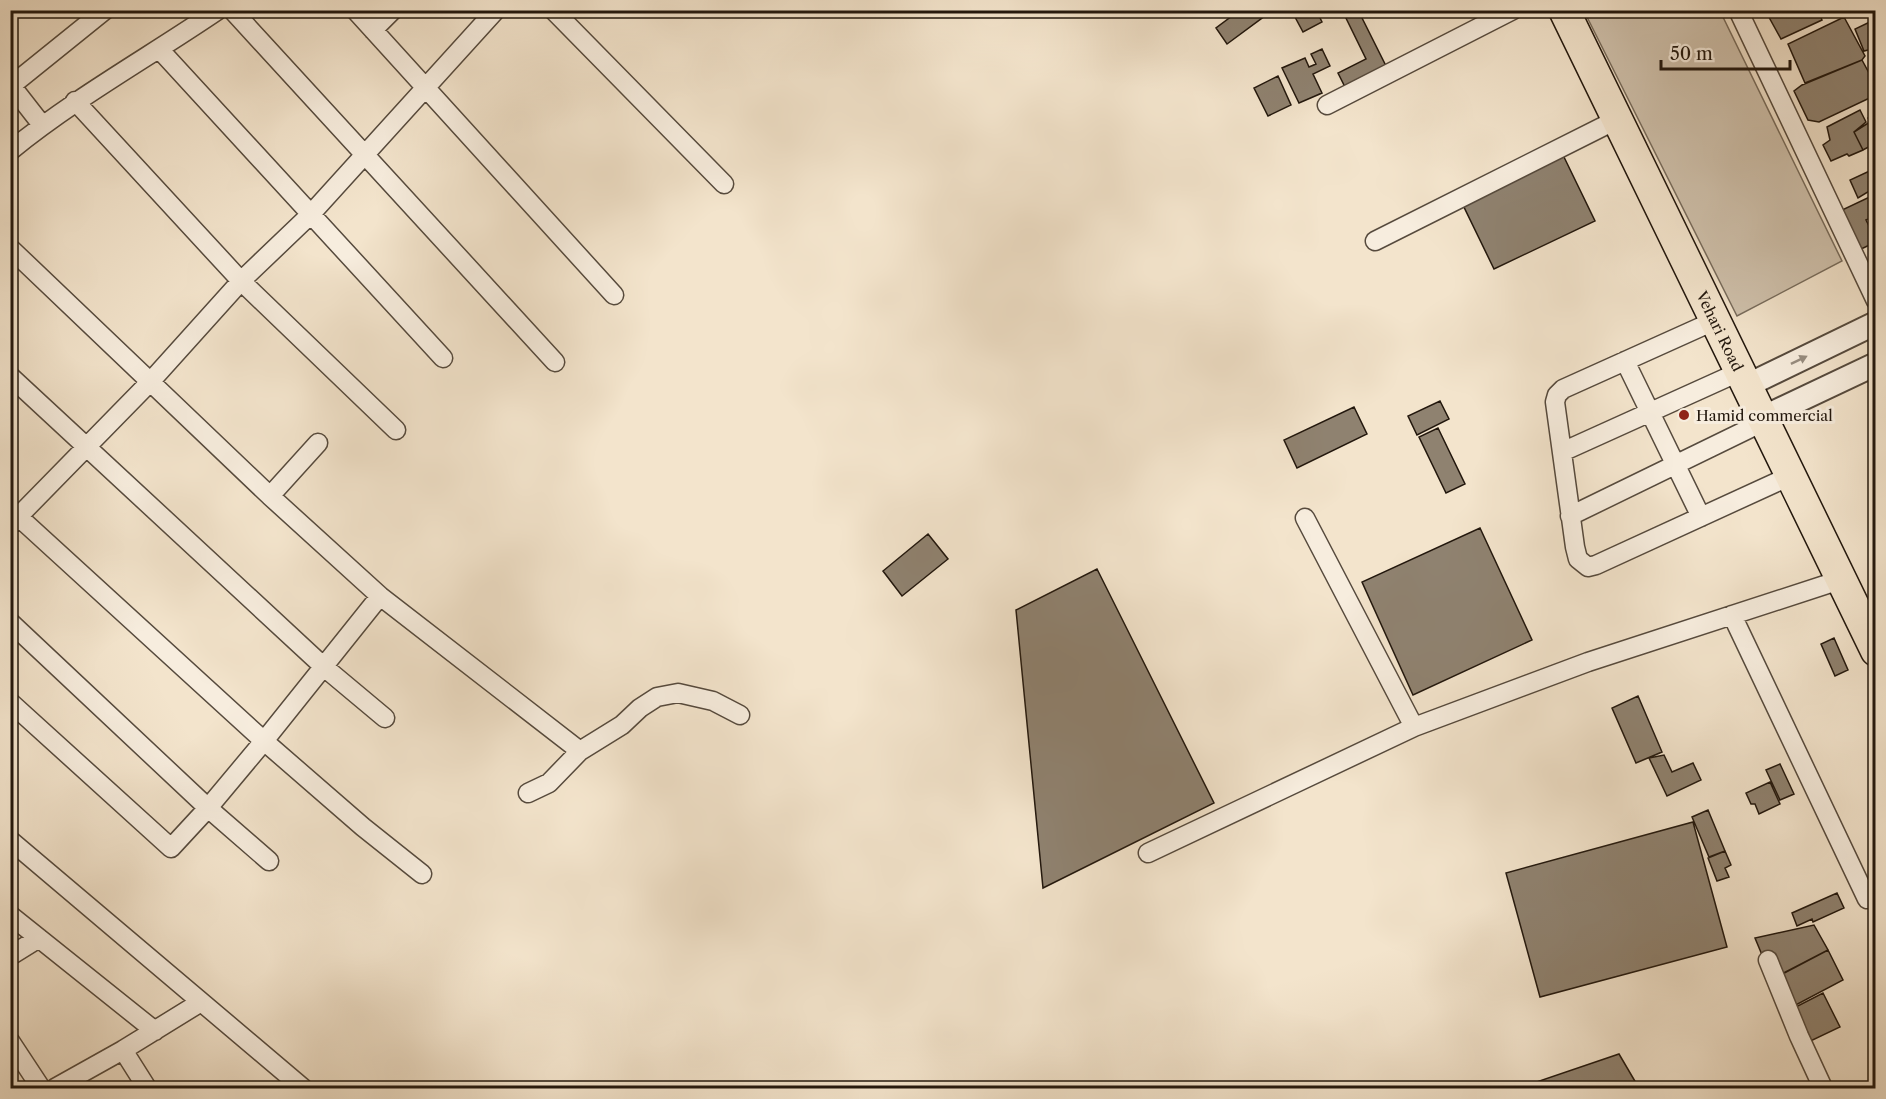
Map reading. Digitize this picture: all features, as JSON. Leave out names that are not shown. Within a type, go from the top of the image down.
[{"type":"main road","name":"Vehari Road","points":[[1564,10],[1875,651]]},
{"type":"street","points":[[42,125],[11,85],[105,10]]},
{"type":"street","points":[[10,151],[75,101],[160,50],[218,10]]},
{"type":"street","points":[[232,10],[555,362]]},
{"type":"street","points":[[355,10],[614,295]]},
{"type":"street","points":[[373,30],[393,10]]},
{"type":"street","points":[[422,874],[363,827],[264,741],[13,517],[151,381],[241,281],[310,215],[496,10]]},
{"type":"street","points":[[553,10],[724,184]]},
{"type":"street","points":[[1327,105],[1513,10]]},
{"type":"street","points":[[1738,10],[1875,301]]},
{"type":"street","points":[[160,50],[443,358]]},
{"type":"street","points":[[75,101],[241,281],[396,430]]},
{"type":"street","points":[[1374,241],[1618,119]]},
{"type":"street","points":[[10,248],[270,496],[380,596],[580,751]]},
{"type":"street","points":[[1714,321],[1563,390],[1557,395],[1554,402],[1578,559],[1588,567],[1596,565],[1790,476]]},
{"type":"street","points":[[1562,452],[1650,412],[1743,379],[1875,323]]},
{"type":"street","points":[[1625,362],[1701,517]]},
{"type":"street","points":[[1570,516],[1875,364]]},
{"type":"street","points":[[10,376],[324,667],[385,718]]},
{"type":"street","points":[[270,496],[318,443]]},
{"type":"street","points":[[1305,518],[1414,727]]},
{"type":"street","points":[[1148,853],[1414,727],[1588,662],[1840,580]]},
{"type":"street","points":[[10,702],[166,846],[171,848],[264,741],[380,596]]},
{"type":"street","points":[[1732,615],[1867,899]]},
{"type":"street","points":[[10,622],[208,808],[269,861]]},
{"type":"street","points":[[528,793],[549,783],[580,751],[622,725],[640,708],[657,697],[678,693],[713,701],[740,715]]},
{"type":"street","points":[[10,840],[201,1002],[295,1086]]},
{"type":"street","points":[[10,915],[155,1031]]},
{"type":"street","points":[[10,956],[39,938]]},
{"type":"street","points":[[1768,960],[1823,1089]]},
{"type":"street","points":[[55,1089],[201,1002]]},
{"type":"street","points":[[10,1041],[41,1089]]},
{"type":"street","points":[[123,1050],[147,1089]]},
{"type":"shaded area","points":[[1584,11],[1720,11],[1842,261],[1737,316]]},
{"type":"building","points":[[1240,10],[1273,10],[1227,44],[1216,28]]},
{"type":"building","points":[[1307,10],[1316,10],[1322,22],[1303,32],[1295,17]]},
{"type":"building","points":[[1342,10],[1358,10],[1386,66],[1345,87],[1338,73],[1366,59]]},
{"type":"building","points":[[1765,10],[1818,10],[1822,20],[1781,39]]},
{"type":"building","points":[[1844,17],[1865,56],[1862,60],[1805,83],[1788,44]]},
{"type":"building","points":[[1876,19],[1876,29],[1871,31],[1876,40],[1876,48],[1864,51],[1855,29]]},
{"type":"building","points":[[1322,49],[1330,66],[1313,74],[1322,93],[1299,103],[1282,68],[1305,58],[1309,67],[1316,64],[1311,54]]},
{"type":"building","points":[[1862,60],[1876,86],[1876,95],[1819,122],[1808,120],[1794,91],[1802,85]]},
{"type":"building","points":[[1278,76],[1291,105],[1268,116],[1254,88]]},
{"type":"building","points":[[1860,110],[1866,122],[1854,132],[1863,150],[1831,161],[1823,145],[1830,140],[1827,127]]},
{"type":"building","points":[[1876,113],[1876,143],[1863,150],[1854,132],[1870,122],[1868,118]]},
{"type":"building","points":[[1563,155],[1595,221],[1494,269],[1462,203]]},
{"type":"building","points":[[1876,168],[1876,187],[1858,198],[1850,180]]},
{"type":"building","points":[[1876,194],[1876,216],[1866,220],[1869,226],[1876,223],[1876,242],[1859,250],[1842,210]]},
{"type":"building","points":[[1440,401],[1449,419],[1417,435],[1408,416]]},
{"type":"building","points":[[1354,407],[1367,434],[1297,468],[1284,440]]},
{"type":"building","points":[[1438,428],[1465,484],[1446,493],[1419,437]]},
{"type":"building","points":[[1480,528],[1532,640],[1413,695],[1362,582]]},
{"type":"building","points":[[928,534],[948,559],[902,596],[883,571]]},
{"type":"building","points":[[1097,569],[1214,803],[1043,888],[1016,610]]},
{"type":"building","points":[[1834,638],[1848,670],[1835,676],[1821,644]]},
{"type":"building","points":[[1638,696],[1662,752],[1636,763],[1612,708]]},
{"type":"building","points":[[1664,755],[1672,772],[1693,763],[1701,780],[1667,796],[1649,758]]},
{"type":"building","points":[[1780,764],[1794,794],[1780,800],[1766,770]]},
{"type":"building","points":[[1770,782],[1780,804],[1759,814],[1755,804],[1751,804],[1746,793]]},
{"type":"building","points":[[1708,810],[1725,851],[1709,857],[1692,817]]},
{"type":"building","points":[[1693,822],[1727,947],[1540,997],[1506,873]]},
{"type":"building","points":[[1725,851],[1731,865],[1725,868],[1729,877],[1717,881],[1708,858]]},
{"type":"building","points":[[1837,893],[1844,908],[1813,922],[1812,919],[1797,926],[1792,913]]},
{"type":"building","points":[[1814,925],[1828,950],[1772,979],[1755,938]]},
{"type":"building","points":[[1828,950],[1843,980],[1792,1007],[1777,977]]},
{"type":"building","points":[[1823,993],[1840,1027],[1800,1046],[1784,1013]]},
{"type":"building","points":[[1619,1054],[1639,1088],[1519,1088]]},
{"type":"place","name":"Hamid commercial","points":[[1684,415]]}]
